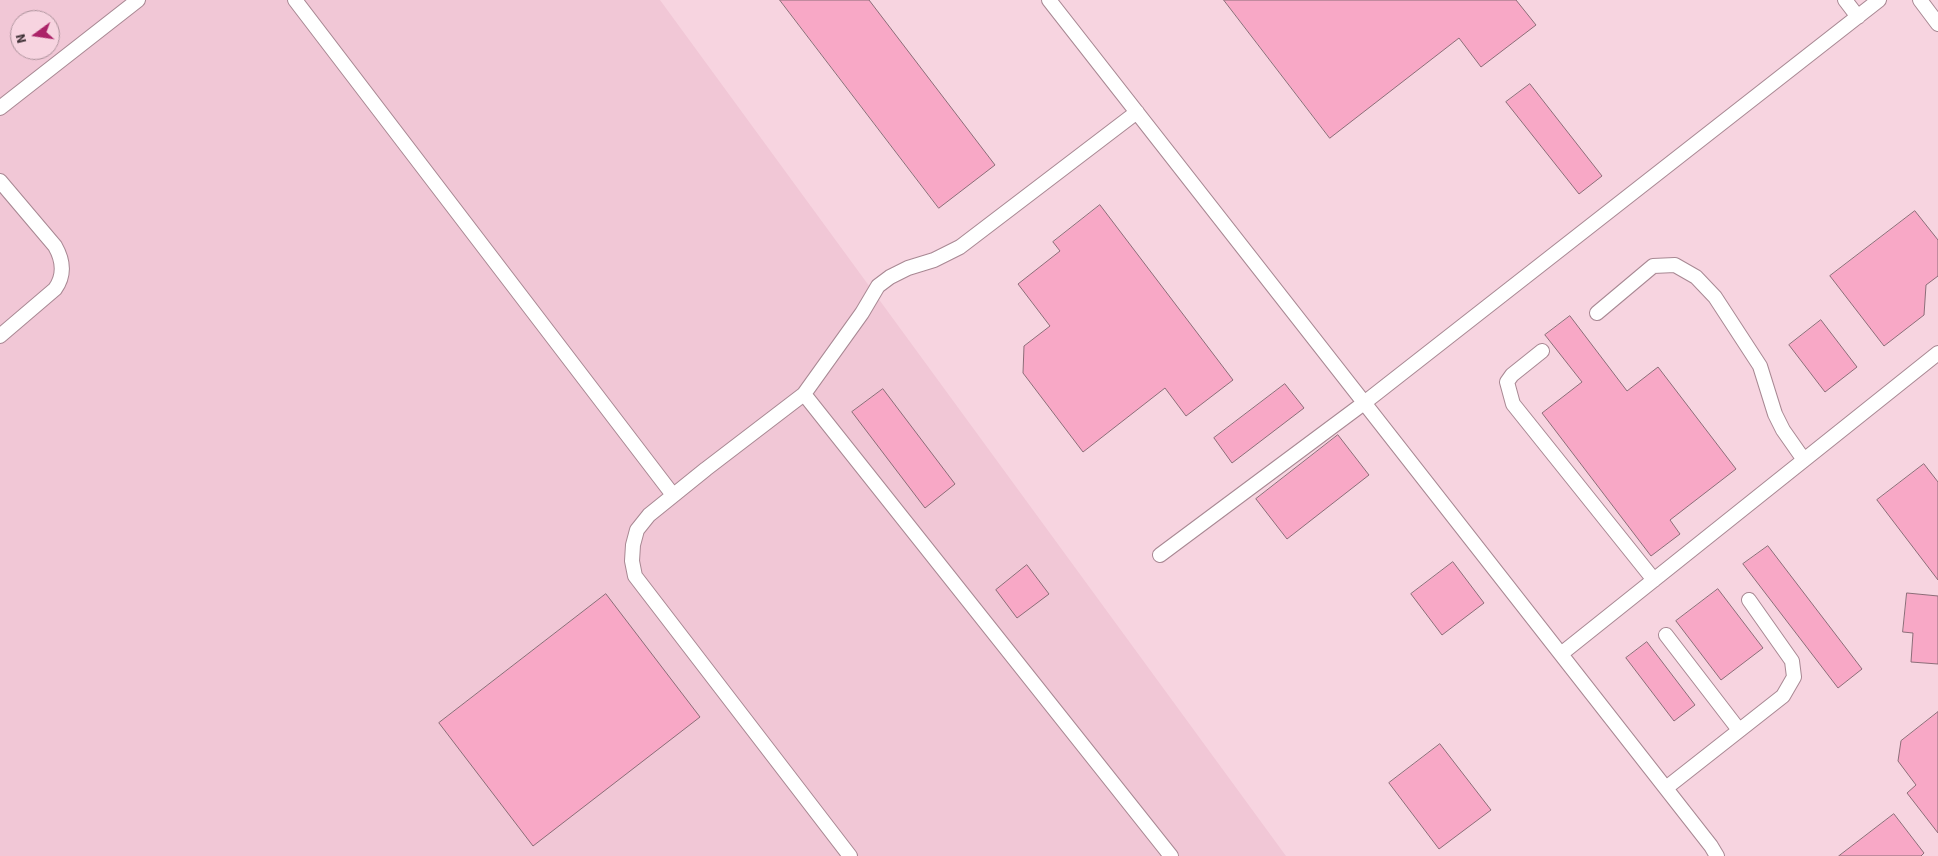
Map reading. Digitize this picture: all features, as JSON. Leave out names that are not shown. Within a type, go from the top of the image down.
[{"type":"lane","points":[[0,108],[138,0]]},
{"type":"lane","points":[[295,0],[673,495]]},
{"type":"lane","points":[[1049,0],[1666,788],[1717,856]]},
{"type":"lane","points":[[1845,0],[1858,16]]},
{"type":"lane","points":[[1160,555],[1364,403],[1879,0]]},
{"type":"lane","points":[[1920,0],[1938,24]]},
{"type":"lane","points":[[850,856],[636,576],[632,561],[633,545],[637,530],[648,515],[804,394],[862,313],[878,286],[902,271],[934,260],[960,247],[1137,112]]},
{"type":"lane","points":[[0,181],[55,246],[62,264],[59,283],[55,289],[0,336]]},
{"type":"lane","points":[[1597,313],[1653,266],[1675,265],[1696,277],[1715,297],[1760,366],[1783,430],[1804,460]]},
{"type":"lane","points":[[1542,351],[1512,375],[1507,382],[1513,404],[1654,580]]},
{"type":"lane","points":[[1561,654],[1938,353]]},
{"type":"lane","points":[[804,394],[1171,856]]},
{"type":"lane","points":[[1666,788],[1784,696],[1794,677],[1792,661],[1749,600]]},
{"type":"lane","points":[[1666,635],[1739,730]]},
{"type":"shaded area","points":[[0,0],[660,0],[1286,856],[0,856]]},
{"type":"building","points":[[780,0],[869,0],[995,165],[939,208]]},
{"type":"building","points":[[1224,0],[1516,0],[1536,25],[1481,67],[1459,38],[1330,138]]},
{"type":"building","points":[[1530,84],[1602,176],[1579,194],[1506,102]]},
{"type":"building","points":[[1100,205],[1233,380],[1186,416],[1165,388],[1083,452],[1023,373],[1024,346],[1050,326],[1018,284],[1060,251],[1053,242]]},
{"type":"building","points":[[1915,211],[1938,240],[1938,276],[1926,285],[1924,315],[1884,346],[1830,276]]},
{"type":"building","points":[[1570,316],[1627,391],[1658,367],[1736,469],[1670,520],[1680,534],[1651,556],[1542,413],[1582,382],[1545,335]]},
{"type":"building","points":[[1821,320],[1857,367],[1825,392],[1789,345]]},
{"type":"building","points":[[1285,384],[1304,408],[1232,463],[1214,438]]},
{"type":"building","points":[[883,389],[955,484],[925,508],[852,412]]},
{"type":"building","points":[[1338,435],[1369,475],[1287,539],[1256,499]]},
{"type":"building","points":[[1924,464],[1938,482],[1938,580],[1877,500]]},
{"type":"building","points":[[1768,546],[1862,669],[1838,688],[1743,564]]},
{"type":"building","points":[[1453,562],[1484,603],[1442,635],[1411,594]]},
{"type":"building","points":[[1027,565],[1049,594],[1017,618],[996,590]]},
{"type":"building","points":[[1718,589],[1763,648],[1721,680],[1676,621]]},
{"type":"building","points":[[1907,593],[1938,596],[1938,664],[1911,662],[1913,633],[1903,632]]},
{"type":"building","points":[[606,594],[700,717],[533,846],[439,723]]},
{"type":"building","points":[[1647,642],[1695,705],[1674,721],[1626,658]]},
{"type":"building","points":[[1938,712],[1938,833],[1907,793],[1916,785],[1898,761],[1901,741]]},
{"type":"building","points":[[1440,744],[1491,810],[1439,849],[1389,783]]},
{"type":"building","points":[[1894,814],[1924,853],[1921,856],[1839,856]]}]
